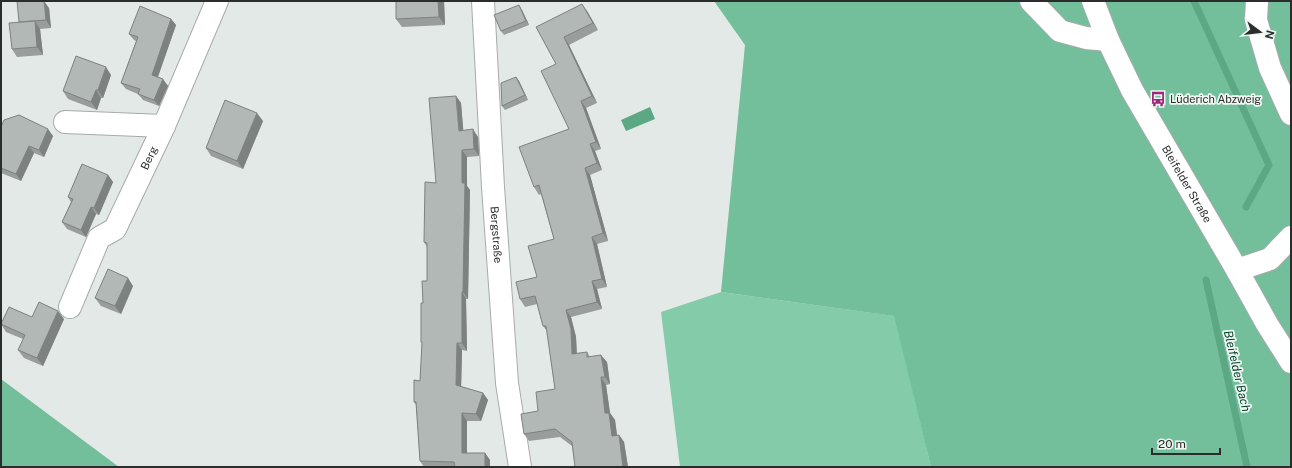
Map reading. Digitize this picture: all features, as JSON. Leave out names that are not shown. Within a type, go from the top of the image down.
[{"type":"street","name":"Berg","points":[[70,307],[99,238],[115,229],[164,126],[217,1]]},
{"type":"street","name":"Bergstraße","points":[[483,1],[493,187],[507,383],[520,467]]},
{"type":"street","points":[[1031,1],[1060,31],[1086,38],[1108,40]]},
{"type":"street","name":"Bleifelder Straße","points":[[1093,1],[1108,40],[1132,90],[1267,324],[1291,362]]},
{"type":"street","points":[[1257,1],[1256,20],[1270,68],[1291,114]]},
{"type":"street","points":[[65,122],[164,126]]},
{"type":"street","points":[[1237,270],[1270,259],[1291,237]]},
{"type":"shaded area","points":[[714,1],[1291,1],[1291,467],[931,467],[894,316],[721,292],[745,45]]},
{"type":"shaded area","points":[[650,107],[655,119],[626,131],[621,120]]},
{"type":"shaded area","points":[[721,292],[895,316],[931,467],[680,467],[661,312]]},
{"type":"shaded area","points":[[1,379],[119,467],[1,467]]},
{"type":"building","points":[[17,1],[44,1],[46,20],[19,22]]},
{"type":"building","points":[[396,1],[438,1],[439,17],[396,19]]},
{"type":"building","points":[[582,4],[593,23],[564,37],[592,96],[581,101],[596,142],[590,144],[597,163],[585,168],[603,233],[592,237],[602,279],[592,281],[597,302],[566,310],[571,329],[572,354],[587,352],[587,357],[601,355],[605,377],[601,377],[605,413],[609,413],[612,436],[619,435],[623,467],[575,467],[572,442],[555,429],[524,434],[521,414],[538,411],[536,392],[555,389],[546,326],[543,326],[535,296],[520,299],[516,282],[537,277],[528,246],[554,239],[539,185],[534,187],[519,147],[569,129],[541,71],[556,64],[536,27]]},
{"type":"building","points":[[519,5],[526,21],[501,31],[494,15]]},
{"type":"building","points":[[140,6],[171,19],[152,75],[163,79],[154,100],[138,94],[140,89],[121,83],[138,37],[129,34]]},
{"type":"building","points":[[35,21],[37,47],[12,49],[9,23]]},
{"type":"building","points":[[76,56],[106,67],[98,90],[96,90],[91,102],[63,91]]},
{"type":"building","points":[[516,77],[525,95],[502,106],[501,83]]},
{"type":"building","points":[[456,96],[459,131],[473,129],[474,149],[462,150],[462,183],[465,183],[462,343],[457,343],[456,385],[483,393],[476,414],[462,413],[462,453],[485,453],[485,467],[455,467],[454,462],[420,461],[416,402],[414,402],[414,380],[420,381],[422,342],[421,303],[423,303],[422,281],[427,281],[427,243],[424,242],[425,182],[436,183],[429,98]]},
{"type":"building","points":[[225,100],[257,113],[237,161],[206,148]]},
{"type":"building","points":[[19,115],[48,129],[39,150],[29,146],[16,174],[1,168],[1,127],[4,120]]},
{"type":"building","points":[[82,164],[108,175],[94,208],[91,207],[81,230],[62,222],[73,199],[68,197]]},
{"type":"building","points":[[108,269],[128,278],[115,306],[95,298]]},
{"type":"building","points":[[39,302],[58,311],[37,358],[18,350],[25,335],[1,324],[9,307],[32,317]]},
{"type":"waterway","name":"Bleifelder Bach","points":[[1194,1],[1269,165],[1246,207]]},
{"type":"waterway","name":"Bleifelder Bach","points":[[1206,280],[1247,467]]},
{"type":"place","name":"Lüderich Abzweig","points":[[1158,99]]}]
